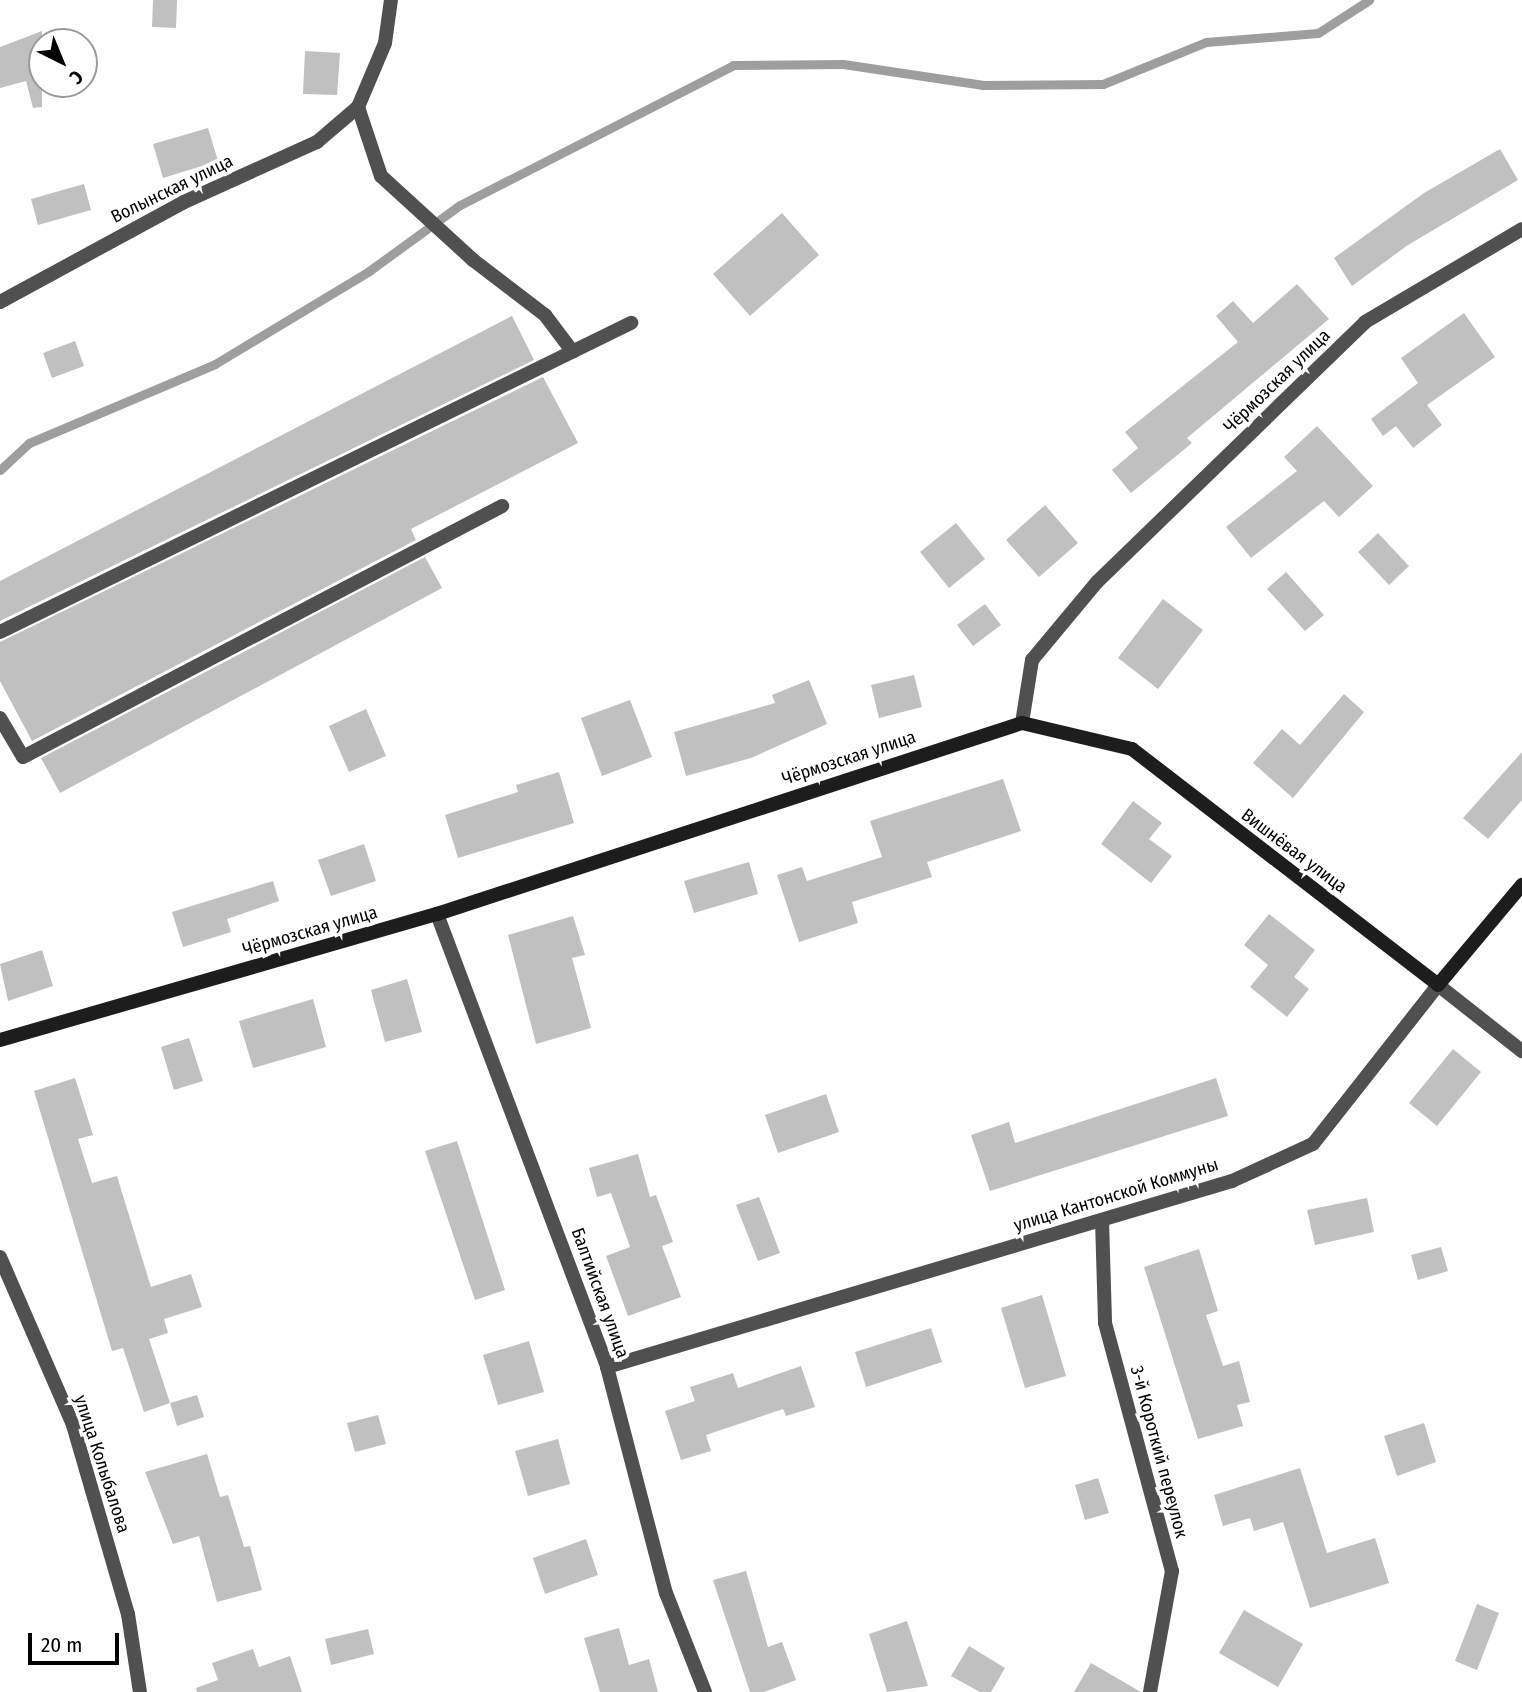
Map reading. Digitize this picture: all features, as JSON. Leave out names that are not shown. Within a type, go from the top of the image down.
[{"type":"street","points":[[391,0],[385,43],[358,107],[381,176],[472,260],[545,315],[573,352]]},
{"type":"street","name":"Волынская улица","points":[[0,302],[184,202],[317,142],[358,107]]},
{"type":"street","name":"Чёрмозская улица","points":[[0,1040],[437,915],[1022,723],[1032,660],[1097,582],[1365,322],[1522,229]]},
{"type":"street","points":[[0,632],[631,323]]},
{"type":"street","points":[[0,718],[23,757],[502,506]]},
{"type":"street","name":"Вишнёвая улица","points":[[1022,723],[1132,749],[1522,1051]]},
{"type":"street","name":"улица Кантонской Коммуны","points":[[607,1367],[1232,1181],[1312,1144],[1438,985],[1522,886]]},
{"type":"street","name":"Балтийская улица","points":[[437,915],[607,1367],[666,1593],[705,1692]]},
{"type":"street","name":"3-й Короткий переулок","points":[[1102,1220],[1105,1323],[1172,1570],[1150,1692]]},
{"type":"street","name":"улица Колыбалова","points":[[0,1257],[73,1425],[128,1614],[140,1692]]},
{"type":"building","points":[[153,0],[177,0],[176,28],[152,27]]},
{"type":"building","points":[[28,36],[28,89],[26,81],[0,88],[0,47]]},
{"type":"building","points":[[305,51],[340,53],[337,95],[303,94]]},
{"type":"building","points":[[30,98],[42,98],[42,107],[33,108]]},
{"type":"building","points":[[208,128],[218,161],[163,178],[153,144]]},
{"type":"building","points":[[1500,149],[1518,180],[1408,245],[1352,286],[1334,258],[1424,193]]},
{"type":"building","points":[[84,184],[91,210],[38,225],[31,199]]},
{"type":"building","points":[[782,213],[819,255],[750,316],[713,274]]},
{"type":"building","points":[[1297,284],[1329,319],[1187,438],[1192,443],[1131,493],[1112,470],[1138,448],[1125,432],[1238,342],[1216,316],[1233,301],[1253,323]]},
{"type":"building","points":[[1464,313],[1495,357],[1427,405],[1442,425],[1413,448],[1396,426],[1383,436],[1371,419],[1418,383],[1401,358]]},
{"type":"building","points":[[512,316],[534,360],[0,621],[0,581]]},
{"type":"building","points":[[75,341],[84,366],[52,378],[43,353]]},
{"type":"building","points":[[543,377],[578,443],[411,529],[416,540],[32,741],[0,681],[0,642]]},
{"type":"building","points":[[1317,426],[1373,486],[1339,517],[1324,501],[1251,558],[1226,527],[1297,471],[1284,457]]},
{"type":"building","points":[[1045,505],[1078,543],[1039,577],[1006,540]]},
{"type":"building","points":[[956,523],[985,559],[949,588],[920,552]]},
{"type":"building","points":[[1378,533],[1409,566],[1389,585],[1358,552]]},
{"type":"building","points":[[425,557],[442,588],[60,793],[41,758]]},
{"type":"building","points":[[1286,572],[1324,615],[1305,631],[1267,589]]},
{"type":"building","points":[[1163,599],[1203,630],[1158,689],[1118,658]]},
{"type":"building","points":[[985,604],[1001,625],[973,646],[957,625]]},
{"type":"building","points":[[914,675],[922,707],[879,718],[871,685]]},
{"type":"building","points":[[809,680],[827,724],[751,758],[686,776],[674,732],[775,703],[772,695]]},
{"type":"building","points":[[1344,694],[1364,712],[1293,798],[1253,763],[1282,729],[1300,745]]},
{"type":"building","points":[[630,700],[652,757],[602,776],[581,718]]},
{"type":"building","points":[[366,709],[386,756],[349,772],[329,726]]},
{"type":"building","points":[[1522,752],[1522,800],[1488,839],[1463,818]]},
{"type":"building","points":[[559,772],[574,823],[458,858],[445,815],[518,792],[516,785]]},
{"type":"building","points":[[1003,779],[1021,831],[927,862],[932,877],[852,902],[858,923],[799,942],[777,875],[802,867],[807,881],[882,857],[870,821]]},
{"type":"building","points":[[1133,801],[1162,823],[1149,839],[1172,856],[1151,883],[1101,844]]},
{"type":"building","points":[[364,844],[376,881],[331,896],[318,860]]},
{"type":"building","points":[[749,862],[758,894],[694,913],[684,881]]},
{"type":"building","points":[[273,881],[279,901],[227,919],[231,932],[183,947],[172,912]]},
{"type":"building","points":[[1269,914],[1315,950],[1294,977],[1309,989],[1287,1017],[1250,987],[1268,965],[1244,945]]},
{"type":"building","points":[[573,916],[585,955],[572,958],[591,1028],[536,1044],[508,935]]},
{"type":"building","points":[[42,950],[53,986],[8,1001],[0,964]]},
{"type":"building","points":[[407,979],[422,1032],[385,1042],[371,990]]},
{"type":"building","points":[[313,999],[326,1047],[253,1068],[239,1021]]},
{"type":"building","points":[[189,1038],[203,1081],[174,1090],[161,1047]]},
{"type":"building","points":[[1453,1049],[1481,1072],[1437,1126],[1409,1103]]},
{"type":"building","points":[[75,1078],[93,1135],[78,1139],[92,1183],[117,1176],[151,1287],[191,1274],[202,1307],[164,1319],[168,1333],[149,1339],[170,1403],[144,1412],[123,1348],[112,1351],[34,1091]]},
{"type":"building","points":[[1216,1078],[1228,1116],[990,1191],[971,1135],[1009,1122],[1015,1143]]},
{"type":"building","points":[[826,1094],[839,1132],[778,1153],[765,1115]]},
{"type":"building","points":[[457,1141],[505,1290],[475,1300],[425,1151]]},
{"type":"building","points":[[638,1154],[650,1197],[656,1195],[673,1242],[662,1246],[681,1297],[628,1316],[606,1256],[630,1247],[611,1193],[597,1197],[589,1168]]},
{"type":"building","points":[[759,1197],[780,1253],[758,1261],[736,1205]]},
{"type":"building","points":[[1367,1198],[1374,1232],[1315,1245],[1307,1210]]},
{"type":"building","points":[[1441,1247],[1448,1271],[1418,1280],[1411,1255]]},
{"type":"building","points":[[1199,1249],[1218,1311],[1206,1315],[1223,1366],[1239,1361],[1250,1402],[1237,1405],[1243,1426],[1198,1439],[1144,1267]]},
{"type":"building","points":[[1042,1295],[1066,1376],[1025,1388],[1001,1308]]},
{"type":"building","points":[[931,1328],[942,1362],[866,1387],[855,1352]]},
{"type":"building","points":[[529,1341],[544,1392],[498,1405],[483,1355]]},
{"type":"building","points":[[801,1366],[815,1407],[786,1416],[783,1409],[706,1435],[711,1451],[681,1460],[665,1411],[695,1401],[690,1387],[733,1373],[738,1388]]},
{"type":"building","points":[[197,1395],[204,1417],[177,1426],[170,1403]]},
{"type":"building","points":[[378,1415],[386,1444],[355,1452],[347,1423]]},
{"type":"building","points":[[1424,1423],[1436,1462],[1397,1476],[1384,1436]]},
{"type":"building","points":[[558,1439],[570,1484],[528,1496],[515,1451]]},
{"type":"building","points":[[207,1454],[220,1497],[228,1495],[244,1547],[250,1546],[262,1590],[217,1602],[199,1536],[173,1544],[145,1472]]},
{"type":"building","points":[[1300,1468],[1327,1553],[1375,1538],[1389,1583],[1310,1608],[1283,1522],[1254,1531],[1250,1518],[1223,1526],[1214,1495]]},
{"type":"building","points":[[1098,1478],[1109,1513],[1085,1520],[1075,1485]]},
{"type":"building","points":[[586,1539],[598,1575],[545,1594],[533,1558]]},
{"type":"building","points":[[746,1571],[768,1647],[782,1642],[796,1680],[764,1692],[750,1692],[713,1580]]},
{"type":"building","points":[[1477,1604],[1499,1613],[1477,1670],[1455,1661]]},
{"type":"building","points":[[1244,1610],[1303,1644],[1278,1687],[1219,1653]]},
{"type":"building","points":[[907,1621],[928,1686],[887,1692],[869,1634]]},
{"type":"building","points":[[619,1628],[629,1665],[649,1659],[658,1692],[600,1692],[584,1638]]},
{"type":"building","points":[[368,1629],[374,1654],[331,1665],[325,1639]]},
{"type":"building","points":[[969,1646],[1005,1668],[991,1692],[980,1692],[951,1676]]},
{"type":"building","points":[[253,1649],[259,1667],[290,1656],[302,1692],[197,1692],[196,1688],[218,1680],[212,1663]]},
{"type":"building","points":[[1091,1663],[1141,1692],[1074,1692]]},
{"type":"waterway","points":[[0,470],[29,443],[215,364],[369,271],[460,205],[733,65],[843,64],[983,85],[1103,84],[1206,42],[1318,33],[1369,0]]}]
